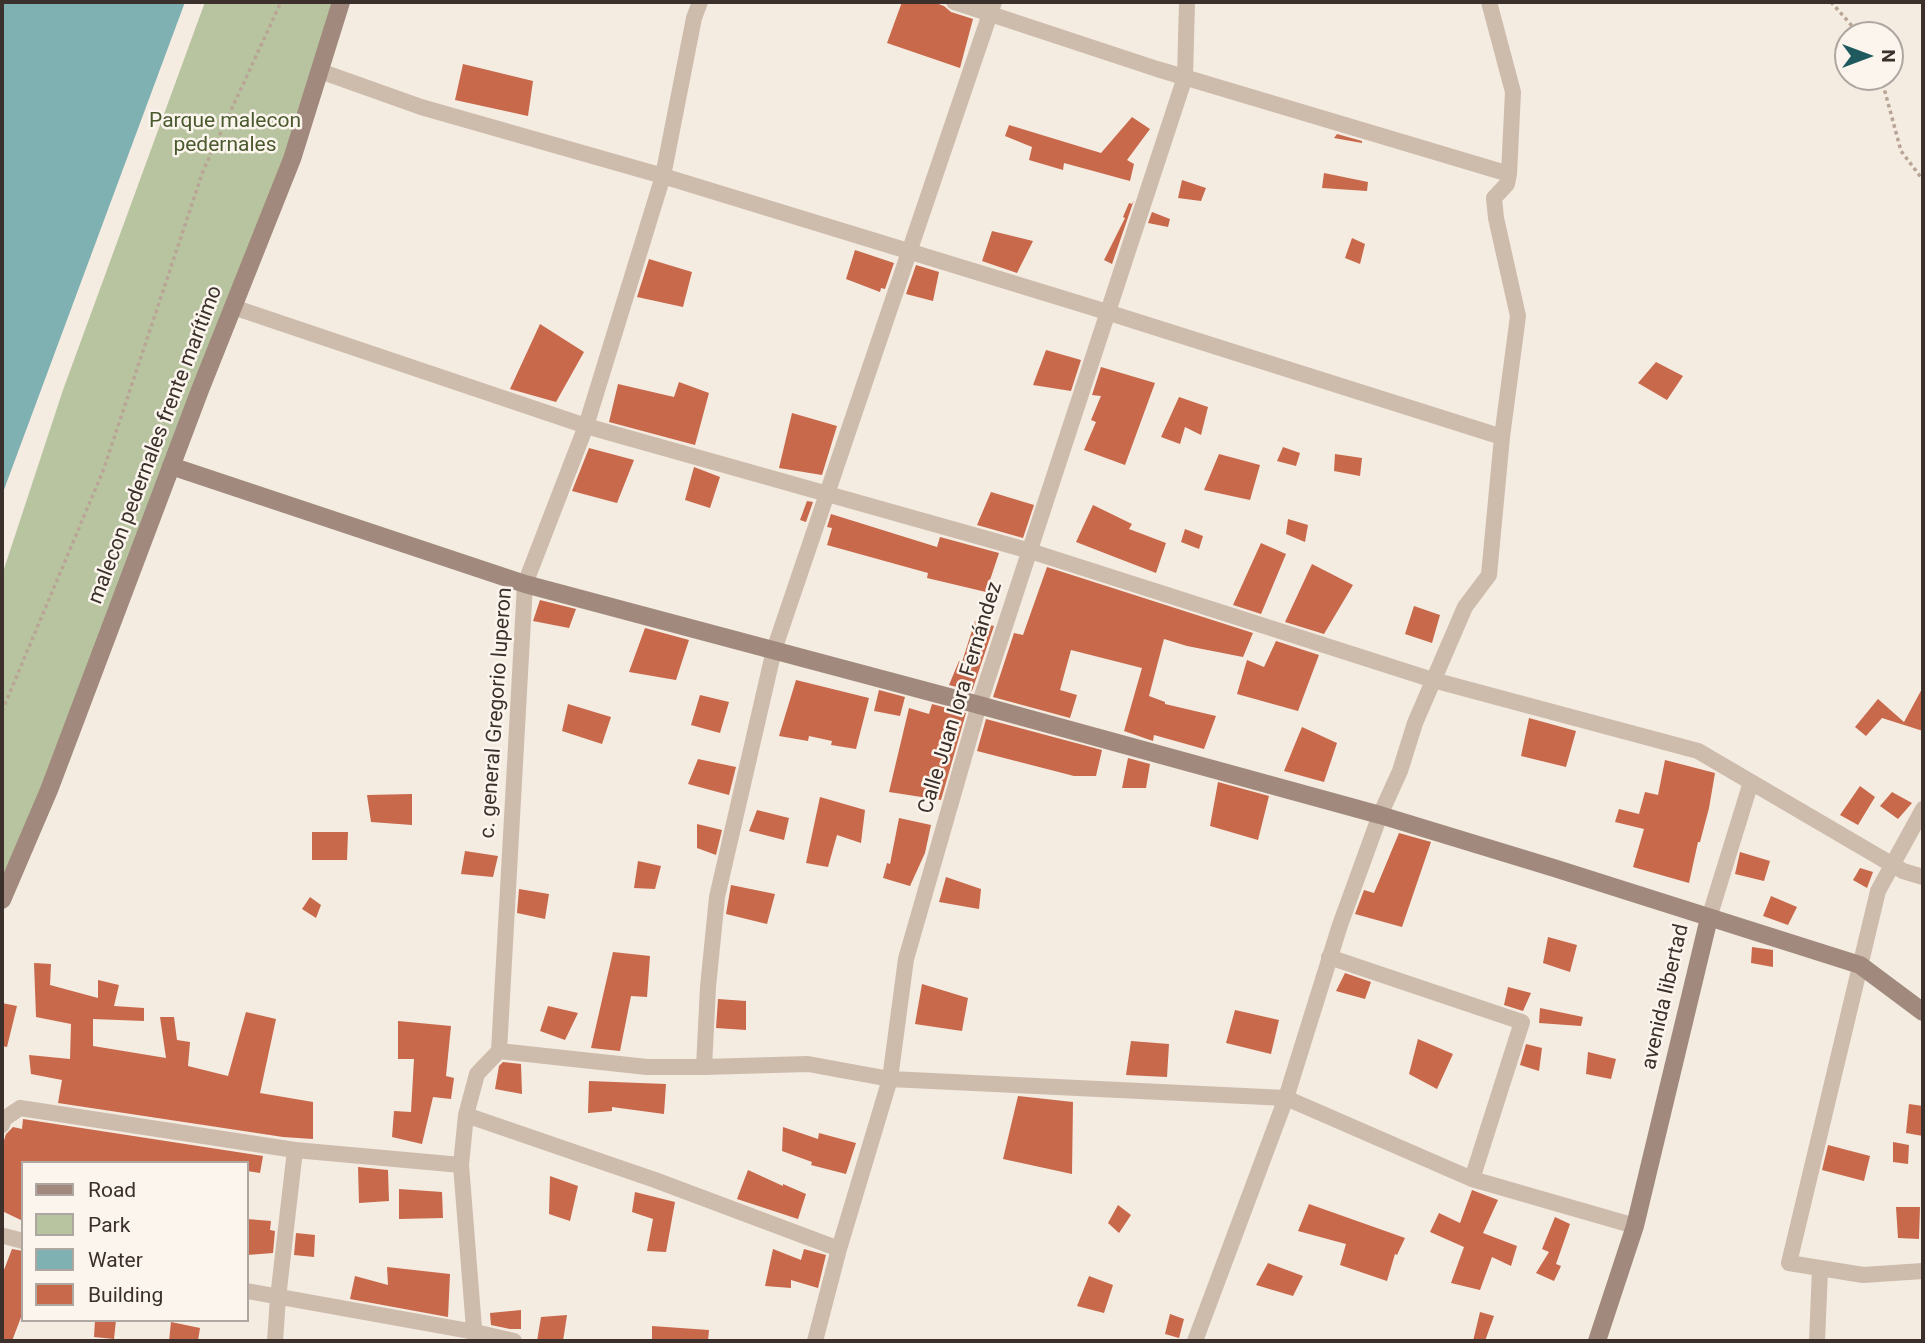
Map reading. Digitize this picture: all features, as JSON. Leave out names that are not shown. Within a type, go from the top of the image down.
[{"type":"main road","name":"malecon pedernales frente marítimo","points":[[2,900],[49,790],[171,466],[292,159],[341,2]]},
{"type":"main road","points":[[171,466],[525,584],[1380,815],[1554,867],[1860,965],[1923,1012]]},
{"type":"main road","name":"avenida libertad","points":[[1635,1226],[1709,918]]},
{"type":"main road","points":[[1597,1341],[1635,1226]]},
{"type":"street","name":"c. general Gregorio luperon","points":[[499,1051],[525,584],[586,426],[663,176],[694,18],[700,2]]},
{"type":"street","points":[[954,2],[992,7],[1185,77],[1509,174]]},
{"type":"street","name":"Calle Juan lora Fernández","points":[[815,1341],[839,1249],[890,1079],[906,959],[979,705],[1185,77],[1187,2]]},
{"type":"street","points":[[1195,1341],[1286,1098],[1329,957],[1380,815],[1465,607],[1489,575],[1518,316],[1494,198],[1507,184],[1509,174],[1513,92],[1489,2]]},
{"type":"street","points":[[704,1067],[708,987],[717,897],[774,650],[992,7]]},
{"type":"street","points":[[320,71],[421,107],[663,176],[1503,437]]},
{"type":"street","points":[[233,307],[586,426],[1030,551],[1433,680],[1698,751],[1892,865],[1923,877]]},
{"type":"street","name":"avenida libertad","points":[[1709,918],[1751,782]]},
{"type":"street","points":[[1923,809],[1878,891],[1789,1264],[1863,1275],[1923,1271]]},
{"type":"street","points":[[1329,957],[1522,1022],[1472,1179]]},
{"type":"street","points":[[475,1337],[461,1165],[466,1115],[477,1074],[499,1051],[647,1067],[808,1064],[890,1079],[1286,1098],[1472,1179],[1635,1226]]},
{"type":"street","points":[[2,1125],[4,1119],[20,1108],[295,1150],[461,1165]]},
{"type":"street","points":[[466,1115],[654,1180],[839,1249]]},
{"type":"street","points":[[275,1341],[295,1150]]},
{"type":"street","points":[[3,1238],[21,1241]]},
{"type":"street","points":[[1817,1341],[1820,1269]]},
{"type":"street","points":[[248,1291],[475,1337],[514,1341]]},
{"type":"path","points":[[2,711],[103,471],[203,170],[281,2]]},
{"type":"path","points":[[1831,2],[1848,21]]},
{"type":"path","points":[[1885,91],[1901,151],[1923,180]]},
{"type":"green space","name":"Parque malecon pedernales","points":[[205,2],[334,2],[286,156],[2,900],[2,575],[63,390]]},
{"type":"water","points":[[2,2],[185,2],[2,495]]},
{"type":"building","points":[[902,2],[933,2],[951,12],[973,19],[960,68],[887,43]]},
{"type":"building","points":[[463,64],[533,81],[528,116],[455,100]]},
{"type":"building","points":[[1132,117],[1150,129],[1127,160],[1134,164],[1130,181],[1064,163],[1063,170],[1029,160],[1032,147],[1005,136],[1009,125],[1101,153]]},
{"type":"building","points":[[1337,134],[1362,141],[1362,143],[1334,138]]},
{"type":"building","points":[[1324,173],[1368,182],[1367,191],[1322,188]]},
{"type":"building","points":[[1182,180],[1206,188],[1201,201],[1178,198]]},
{"type":"building","points":[[1134,200],[1112,264],[1104,260],[1125,218],[1123,217],[1129,203],[1132,204]]},
{"type":"building","points":[[1152,212],[1170,219],[1168,227],[1148,223]]},
{"type":"building","points":[[992,231],[1033,241],[1017,273],[982,261]]},
{"type":"building","points":[[1352,238],[1365,244],[1360,264],[1345,258]]},
{"type":"building","points":[[855,250],[894,263],[885,289],[881,288],[880,292],[846,279]]},
{"type":"building","points":[[649,259],[692,272],[683,307],[637,297]]},
{"type":"building","points":[[916,265],[939,272],[933,301],[906,294]]},
{"type":"building","points":[[540,324],[584,352],[556,402],[510,389]]},
{"type":"building","points":[[1046,350],[1081,360],[1071,391],[1033,385]]},
{"type":"building","points":[[1656,362],[1683,376],[1667,400],[1638,383]]},
{"type":"building","points":[[1101,367],[1155,383],[1125,465],[1084,450],[1096,422],[1091,420],[1101,396],[1092,395]]},
{"type":"building","points":[[679,382],[709,393],[695,445],[609,422],[618,384],[674,397]]},
{"type":"building","points":[[1179,397],[1208,407],[1201,435],[1185,427],[1180,444],[1161,437]]},
{"type":"building","points":[[792,413],[837,426],[822,475],[779,468]]},
{"type":"building","points":[[1283,447],[1300,453],[1296,466],[1277,461]]},
{"type":"building","points":[[589,448],[634,460],[617,503],[572,491]]},
{"type":"building","points":[[1219,454],[1260,465],[1250,500],[1204,490]]},
{"type":"building","points":[[1335,454],[1362,458],[1360,476],[1334,471]]},
{"type":"building","points":[[694,467],[720,477],[710,508],[685,500]]},
{"type":"building","points":[[991,492],[1034,505],[1023,538],[977,525]]},
{"type":"building","points":[[807,501],[813,502],[806,522],[800,520]]},
{"type":"building","points":[[1093,505],[1132,524],[1129,529],[1166,543],[1156,573],[1076,542]]},
{"type":"building","points":[[831,514],[937,547],[940,537],[999,553],[986,592],[927,578],[928,573],[827,545],[832,528],[827,527]]},
{"type":"building","points":[[1288,519],[1308,525],[1305,542],[1286,534]]},
{"type":"building","points":[[1185,529],[1203,536],[1199,549],[1181,542]]},
{"type":"building","points":[[1261,543],[1286,554],[1261,614],[1233,605]]},
{"type":"building","points":[[1312,564],[1353,585],[1324,634],[1285,622]]},
{"type":"building","points":[[1047,567],[1253,633],[1243,657],[1164,639],[1149,696],[1165,704],[1216,716],[1204,749],[1154,735],[1153,741],[1124,731],[1142,668],[1071,650],[1060,690],[1077,695],[1070,718],[993,697],[1014,633],[1023,635]]},
{"type":"building","points":[[540,600],[576,609],[569,628],[533,621]]},
{"type":"building","points":[[1414,606],[1440,615],[1432,643],[1405,634]]},
{"type":"building","points":[[975,621],[994,626],[972,691],[949,685],[959,661],[962,662]]},
{"type":"building","points":[[645,628],[689,640],[676,680],[629,672]]},
{"type":"building","points":[[1276,641],[1319,655],[1298,711],[1237,694],[1247,660],[1264,667]]},
{"type":"building","points":[[796,680],[869,698],[856,749],[831,745],[832,741],[809,736],[808,741],[779,736]]},
{"type":"building","points":[[1923,687],[1923,731],[1882,718],[1866,736],[1855,727],[1878,699],[1904,722]]},
{"type":"building","points":[[879,690],[905,697],[900,716],[874,711]]},
{"type":"building","points":[[700,695],[729,702],[720,733],[691,725]]},
{"type":"building","points":[[568,704],[611,717],[602,744],[562,731]]},
{"type":"building","points":[[932,704],[966,713],[941,800],[889,792],[909,708],[929,714]]},
{"type":"building","points":[[1529,718],[1576,731],[1566,767],[1521,756]]},
{"type":"building","points":[[986,719],[1102,750],[1096,776],[1074,776],[977,751]]},
{"type":"building","points":[[1302,727],[1337,743],[1324,782],[1284,771]]},
{"type":"building","points":[[1128,758],[1150,764],[1146,788],[1122,788]]},
{"type":"building","points":[[698,759],[736,767],[729,795],[688,784]]},
{"type":"building","points":[[1665,760],[1715,773],[1709,808],[1689,883],[1633,867],[1644,829],[1615,822],[1619,809],[1639,814],[1645,792],[1658,795]]},
{"type":"building","points":[[1218,782],[1269,796],[1258,840],[1210,826]]},
{"type":"building","points":[[1860,786],[1875,797],[1858,825],[1840,815]]},
{"type":"building","points":[[1892,792],[1912,803],[1898,819],[1880,806]]},
{"type":"building","points":[[412,794],[412,825],[371,822],[367,795]]},
{"type":"building","points":[[820,797],[865,810],[861,843],[837,835],[828,867],[806,863]]},
{"type":"building","points":[[757,810],[789,818],[784,840],[749,831]]},
{"type":"building","points":[[899,818],[931,825],[925,853],[910,886],[883,878],[887,863],[890,864]]},
{"type":"building","points":[[697,824],[722,830],[716,855],[697,848]]},
{"type":"building","points":[[312,832],[348,832],[347,860],[312,860]]},
{"type":"building","points":[[1399,833],[1431,842],[1402,927],[1355,914],[1364,890],[1374,893]]},
{"type":"building","points":[[465,851],[498,856],[493,877],[461,874]]},
{"type":"building","points":[[1740,852],[1770,861],[1764,881],[1735,874]]},
{"type":"building","points":[[638,861],[661,866],[655,889],[634,888]]},
{"type":"building","points":[[1860,868],[1873,872],[1867,888],[1853,880]]},
{"type":"building","points":[[946,877],[981,889],[979,909],[939,902]]},
{"type":"building","points":[[731,885],[775,894],[767,924],[726,914]]},
{"type":"building","points":[[519,889],[549,894],[545,919],[517,913]]},
{"type":"building","points":[[1771,896],[1797,907],[1788,925],[1763,916]]},
{"type":"building","points":[[310,897],[321,905],[316,918],[302,909]]},
{"type":"building","points":[[1548,937],[1577,945],[1570,972],[1543,963]]},
{"type":"building","points":[[1752,947],[1773,950],[1773,967],[1751,963]]},
{"type":"building","points":[[613,952],[650,956],[647,997],[631,996],[620,1051],[591,1048]]},
{"type":"building","points":[[34,963],[51,964],[50,985],[98,998],[98,980],[119,985],[114,1006],[144,1008],[144,1021],[93,1019],[93,1046],[166,1058],[160,1017],[174,1017],[177,1040],[190,1042],[188,1066],[228,1076],[246,1012],[276,1019],[260,1093],[313,1102],[313,1139],[283,1137],[58,1103],[62,1080],[31,1074],[29,1055],[70,1059],[71,1024],[36,1017]]},
{"type":"building","points":[[1345,973],[1371,982],[1365,999],[1336,991]]},
{"type":"building","points":[[922,984],[968,998],[962,1031],[915,1024]]},
{"type":"building","points":[[1508,987],[1531,993],[1523,1011],[1504,1005]]},
{"type":"building","points":[[718,999],[746,1001],[746,1030],[716,1028]]},
{"type":"building","points":[[2,1003],[17,1006],[7,1047],[2,1046]]},
{"type":"building","points":[[548,1006],[578,1013],[565,1040],[540,1031]]},
{"type":"building","points":[[1540,1008],[1583,1017],[1581,1026],[1539,1023]]},
{"type":"building","points":[[1235,1010],[1279,1020],[1271,1054],[1226,1043]]},
{"type":"building","points":[[398,1021],[451,1026],[446,1076],[454,1078],[451,1099],[433,1097],[422,1144],[392,1137],[394,1111],[411,1112],[414,1059],[398,1059]]},
{"type":"building","points":[[1418,1039],[1453,1054],[1437,1089],[1409,1074]]},
{"type":"building","points":[[1131,1041],[1169,1044],[1167,1077],[1126,1075]]},
{"type":"building","points":[[1526,1044],[1542,1048],[1539,1071],[1520,1065]]},
{"type":"building","points":[[1588,1052],[1616,1059],[1611,1079],[1586,1074]]},
{"type":"building","points":[[503,1062],[521,1064],[522,1094],[495,1089],[499,1066]]},
{"type":"building","points":[[589,1081],[666,1084],[664,1114],[612,1107],[612,1111],[588,1113]]},
{"type":"building","points":[[1018,1096],[1073,1102],[1072,1174],[1003,1159]]},
{"type":"building","points":[[1909,1104],[1923,1106],[1923,1136],[1906,1133]]},
{"type":"building","points":[[23,1119],[263,1156],[260,1173],[248,1171],[248,1161],[21,1161],[21,1220],[2,1211],[2,1147],[6,1134],[13,1127],[22,1129]]},
{"type":"building","points":[[783,1127],[818,1139],[819,1133],[856,1143],[846,1174],[811,1165],[812,1162],[782,1151]]},
{"type":"building","points":[[1893,1142],[1909,1145],[1908,1164],[1893,1162]]},
{"type":"building","points":[[1828,1145],[1870,1156],[1864,1181],[1822,1170]]},
{"type":"building","points":[[358,1167],[388,1170],[389,1201],[359,1203]]},
{"type":"building","points":[[748,1170],[806,1194],[798,1219],[737,1199]]},
{"type":"building","points":[[550,1176],[578,1186],[570,1221],[549,1214]]},
{"type":"building","points":[[399,1189],[442,1192],[443,1218],[399,1219]]},
{"type":"building","points":[[1472,1190],[1498,1200],[1483,1233],[1517,1246],[1511,1266],[1492,1257],[1480,1290],[1451,1283],[1464,1247],[1430,1232],[1439,1213],[1460,1223]]},
{"type":"building","points":[[635,1192],[675,1202],[666,1252],[647,1251],[653,1219],[632,1212]]},
{"type":"building","points":[[1309,1204],[1405,1238],[1397,1255],[1395,1254],[1387,1281],[1340,1265],[1346,1244],[1298,1231]]},
{"type":"building","points":[[1118,1205],[1131,1215],[1119,1233],[1108,1223]]},
{"type":"building","points":[[1896,1207],[1920,1207],[1919,1239],[1898,1238]]},
{"type":"building","points":[[1555,1217],[1570,1224],[1556,1264],[1561,1266],[1554,1281],[1536,1273],[1549,1252],[1542,1249]]},
{"type":"building","points":[[248,1219],[271,1221],[270,1230],[275,1231],[273,1253],[248,1255]]},
{"type":"building","points":[[296,1233],[315,1235],[314,1257],[294,1255]]},
{"type":"building","points":[[12,1249],[21,1251],[21,1317],[12,1341],[2,1341],[2,1275]]},
{"type":"building","points":[[773,1249],[801,1260],[804,1249],[826,1255],[818,1288],[791,1280],[791,1288],[765,1286]]},
{"type":"building","points":[[1268,1263],[1303,1276],[1293,1296],[1256,1285]]},
{"type":"building","points":[[387,1267],[450,1274],[448,1317],[350,1299],[355,1276],[388,1285]]},
{"type":"building","points":[[1089,1276],[1113,1285],[1104,1313],[1077,1306]]},
{"type":"building","points":[[521,1310],[521,1329],[491,1325],[490,1313]]},
{"type":"building","points":[[1480,1312],[1494,1316],[1485,1341],[1473,1341]]},
{"type":"building","points":[[1170,1314],[1184,1319],[1179,1338],[1165,1334]]},
{"type":"building","points":[[567,1315],[563,1341],[537,1341],[541,1317]]},
{"type":"building","points":[[95,1322],[116,1322],[114,1339],[94,1337]]},
{"type":"building","points":[[171,1322],[200,1328],[198,1341],[169,1341]]},
{"type":"building","points":[[652,1326],[709,1330],[708,1341],[652,1341]]}]
